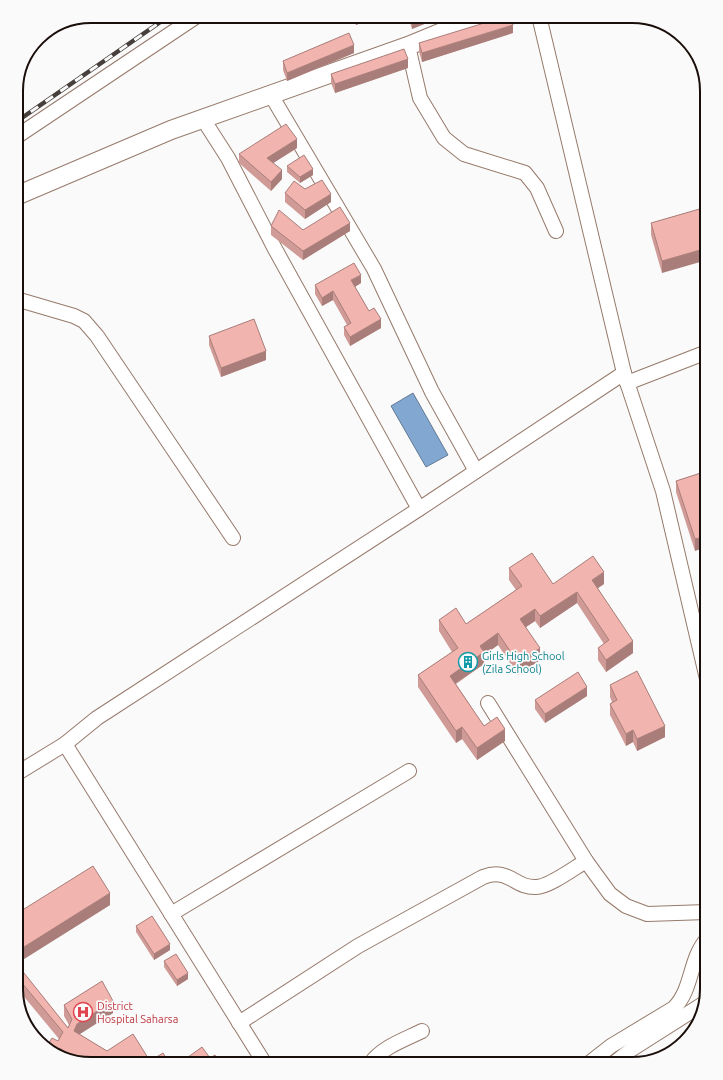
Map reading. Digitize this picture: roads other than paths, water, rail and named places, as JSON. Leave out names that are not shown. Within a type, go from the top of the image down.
[{"type":"main road","points":[[23,193],[164,133],[408,46],[464,23]]},
{"type":"street","points":[[23,132],[187,23]]},
{"type":"street","points":[[541,23],[626,378],[663,491],[700,649]]},
{"type":"street","points":[[408,46],[420,98],[444,138],[464,154],[525,173],[537,188],[556,231]]},
{"type":"street","points":[[271,95],[374,269],[432,392],[476,471]]},
{"type":"street","points":[[203,119],[228,158],[275,249],[419,509]]},
{"type":"street","points":[[23,301],[84,321],[97,336],[233,538]]},
{"type":"street","points":[[23,770],[65,744],[97,718],[476,471],[626,378],[700,354]]},
{"type":"street","points":[[663,491],[678,486]]},
{"type":"street","points":[[488,703],[586,861],[610,894],[637,912],[662,915],[700,912]]},
{"type":"street","points":[[65,744],[261,1057]]},
{"type":"street","points":[[171,914],[409,771]]},
{"type":"street","points":[[239,1023],[358,946],[483,877],[498,873],[528,887],[538,887],[546,885],[586,861]]},
{"type":"street","points":[[597,1057],[611,1046],[674,1008],[682,999],[700,948]]},
{"type":"street","points":[[622,1057],[698,1007]]},
{"type":"street","points":[[377,1057],[390,1047],[422,1030]]},
{"type":"water","points":[[413,393],[448,455],[426,467],[391,406]]},
{"type":"railway","points":[[23,117],[159,23]]},
{"type":"place","name":"Girls High School (Zila School)","points":[[468,662]]},
{"type":"place","name":"District Hospital Saharsa","points":[[83,1012]]}]
